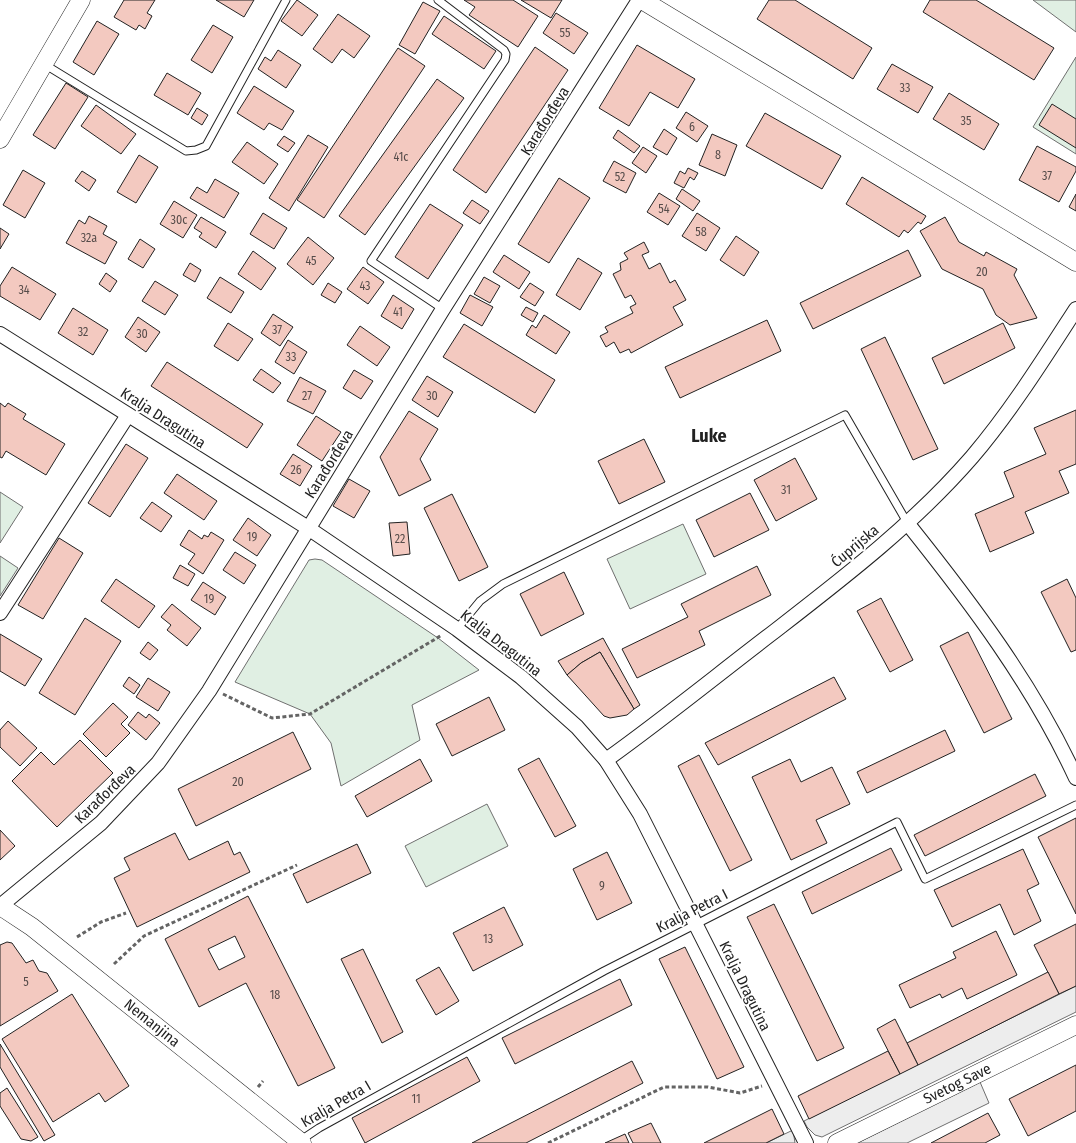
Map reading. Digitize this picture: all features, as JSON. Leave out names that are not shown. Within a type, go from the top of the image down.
[{"type":"street","points":[[0,139],[81,0]]},
{"type":"street","points":[[641,0],[1076,262]]},
{"type":"street","name":"Karađorđeva","points":[[0,906],[101,823],[158,763],[209,691],[443,310],[641,0]]},
{"type":"street","name":"Ćuprijska","points":[[606,760],[834,585],[908,524],[971,457],[1005,415],[1033,376],[1076,309]]},
{"type":"street","name":"Kralja Dragutina","points":[[0,334],[308,528],[457,629],[521,677],[563,714],[606,760],[640,814],[806,1143]]},
{"type":"street","points":[[0,613],[128,415]]},
{"type":"street","points":[[908,524],[983,620],[1071,756],[1076,778]]},
{"type":"street","name":"Nemanjina","points":[[0,906],[32,927],[301,1142]]},
{"type":"street","name":"Svetog Save","points":[[837,1143],[1076,1025]]},
{"type":"lane","points":[[43,64],[186,151],[196,150],[206,146],[286,0]]},
{"type":"lane","points":[[438,0],[504,50],[505,60],[371,261],[443,310]]},
{"type":"lane","points":[[457,629],[480,600],[503,584],[845,415],[908,524]]},
{"type":"lane","name":"Kralja Petra I","points":[[301,1142],[318,1128],[604,971],[897,822],[925,879],[1076,805]]},
{"type":"path","points":[[220,693],[272,718],[310,714],[442,635]]},
{"type":"path","points":[[114,964],[144,936],[297,865]]},
{"type":"path","points":[[77,937],[100,922],[126,913]]},
{"type":"path","points":[[548,1143],[664,1087],[686,1085],[740,1093],[768,1085]]},
{"type":"green space","points":[[1033,0],[1076,0],[1076,32]]},
{"type":"green space","points":[[1076,57],[1076,154],[1033,127]]},
{"type":"green space","points":[[0,492],[23,507],[0,543]]},
{"type":"green space","points":[[683,524],[706,574],[630,609],[607,559]]},
{"type":"green space","points":[[0,556],[18,568],[0,596]]},
{"type":"green space","points":[[309,560],[322,560],[438,638],[479,670],[412,705],[420,740],[341,786],[331,743],[310,714],[235,682]]},
{"type":"green space","points":[[487,804],[508,846],[426,887],[405,846]]},
{"type":"shaded area","points":[[1076,986],[1076,1012],[822,1137],[815,1135],[807,1127],[804,1121]]},
{"type":"shaded area","points":[[980,1082],[989,1103],[907,1143],[857,1143]]},
{"type":"shaded area","points":[[793,1130],[795,1143],[766,1143]]},
{"type":"building","points":[[124,0],[155,0],[147,13],[152,16],[145,29],[139,25],[136,30],[114,17]]},
{"type":"building","points":[[216,0],[254,0],[244,17]]},
{"type":"building","points":[[297,0],[318,15],[302,36],[281,21]]},
{"type":"building","points":[[464,0],[513,0],[538,16],[518,47],[469,15],[475,7]]},
{"type":"building","points":[[521,0],[562,0],[551,18]]},
{"type":"building","points":[[769,0],[795,0],[872,48],[853,79],[757,19]]},
{"type":"building","points":[[930,0],[976,0],[1054,48],[1034,80],[923,12]]},
{"type":"building","points":[[423,2],[440,11],[415,54],[399,45]]},
{"type":"building","points":[[556,13],[588,33],[574,54],[543,33]]},
{"type":"building","points":[[338,14],[370,36],[354,58],[342,49],[332,63],[313,49]]},
{"type":"building","points":[[444,16],[496,51],[484,69],[432,34]]},
{"type":"building","points":[[97,21],[119,34],[94,75],[73,62]]},
{"type":"building","points":[[213,25],[233,37],[212,73],[191,60]]},
{"type":"building","points":[[637,45],[695,79],[678,108],[650,92],[629,126],[599,108]]},
{"type":"building","points":[[535,47],[568,70],[486,193],[453,170]]},
{"type":"building","points":[[398,48],[425,66],[324,218],[297,200]]},
{"type":"building","points":[[278,50],[301,65],[286,88],[258,69],[265,57],[271,61]]},
{"type":"building","points":[[892,64],[933,87],[918,113],[877,89]]},
{"type":"building","points":[[167,73],[201,93],[188,115],[154,95]]},
{"type":"building","points":[[437,79],[464,98],[365,235],[339,216]]},
{"type":"building","points":[[66,83],[88,97],[55,149],[33,135]]},
{"type":"building","points":[[254,86],[294,111],[282,130],[269,123],[264,130],[237,113]]},
{"type":"building","points":[[949,93],[999,124],[984,150],[933,119]]},
{"type":"building","points":[[1052,104],[1076,119],[1076,148],[1039,125]]},
{"type":"building","points":[[96,105],[136,134],[121,154],[81,126]]},
{"type":"building","points":[[197,108],[208,115],[202,125],[191,118]]},
{"type":"building","points":[[686,112],[708,126],[697,142],[676,128]]},
{"type":"building","points":[[765,113],[841,156],[822,189],[746,146]]},
{"type":"building","points":[[664,129],[677,138],[667,155],[653,147]]},
{"type":"building","points":[[618,130],[640,146],[634,153],[613,138]]},
{"type":"building","points":[[712,134],[737,145],[725,176],[699,165]]},
{"type":"building","points":[[308,135],[328,147],[289,211],[269,198]]},
{"type":"building","points":[[284,136],[295,143],[288,152],[277,145]]},
{"type":"building","points":[[247,142],[278,164],[264,184],[232,162]]},
{"type":"building","points":[[1037,146],[1076,167],[1076,171],[1059,202],[1019,180]]},
{"type":"building","points":[[643,147],[657,156],[646,173],[632,163]]},
{"type":"building","points":[[139,155],[158,167],[136,203],[117,192]]},
{"type":"building","points":[[614,161],[636,173],[626,193],[603,181]]},
{"type":"building","points":[[688,168],[698,173],[694,180],[690,177],[684,188],[674,183],[680,171],[685,174]]},
{"type":"building","points":[[23,170],[45,183],[25,218],[3,205]]},
{"type":"building","points":[[82,171],[96,180],[89,191],[75,181]]},
{"type":"building","points":[[862,177],[926,216],[921,224],[918,222],[908,233],[904,230],[899,237],[846,204]]},
{"type":"building","points":[[559,178],[590,198],[549,263],[518,244]]},
{"type":"building","points":[[215,179],[239,193],[224,218],[190,198],[197,187],[207,193]]},
{"type":"building","points":[[682,189],[700,201],[693,211],[676,199]]},
{"type":"building","points":[[659,193],[680,206],[668,225],[647,212]]},
{"type":"building","points":[[1076,194],[1076,211],[1069,207]]},
{"type":"building","points":[[472,200],[489,211],[480,224],[463,213]]},
{"type":"building","points":[[174,201],[197,215],[183,238],[160,224]]},
{"type":"building","points":[[430,204],[463,225],[428,279],[395,257]]},
{"type":"building","points":[[263,213],[287,228],[274,249],[250,234]]},
{"type":"building","points":[[697,213],[720,228],[706,251],[682,236]]},
{"type":"building","points":[[89,216],[107,226],[103,234],[117,242],[105,264],[66,243],[79,220],[85,224]]},
{"type":"building","points":[[201,217],[226,232],[216,248],[199,237],[202,233],[194,228]]},
{"type":"building","points":[[945,217],[959,242],[984,256],[986,252],[1017,269],[1014,275],[1037,318],[1010,325],[996,315],[983,289],[942,269],[920,231]]},
{"type":"building","points":[[0,228],[9,234],[0,249]]},
{"type":"building","points":[[736,236],[759,252],[744,276],[720,260]]},
{"type":"building","points":[[308,237],[334,258],[313,285],[287,264]]},
{"type":"building","points":[[140,239],[155,249],[143,268],[128,259]]},
{"type":"building","points":[[644,242],[649,252],[642,255],[649,269],[660,263],[670,283],[675,280],[686,300],[673,307],[683,325],[631,353],[629,349],[620,353],[614,342],[606,347],[600,336],[608,332],[605,327],[633,313],[630,307],[636,304],[631,295],[625,298],[613,274],[621,270],[620,263],[628,259],[624,253]]},
{"type":"building","points":[[908,250],[921,276],[813,329],[800,303]]},
{"type":"building","points":[[253,251],[276,268],[261,290],[238,274]]},
{"type":"building","points":[[504,255],[530,272],[519,289],[493,272]]},
{"type":"building","points":[[578,258],[602,273],[580,310],[556,295]]},
{"type":"building","points":[[190,263],[201,270],[195,282],[183,275]]},
{"type":"building","points":[[12,267],[56,294],[40,320],[0,296],[0,286]]},
{"type":"building","points":[[363,267],[384,282],[368,304],[347,289]]},
{"type":"building","points":[[106,273],[117,281],[110,292],[99,284]]},
{"type":"building","points":[[220,277],[244,292],[231,313],[207,298]]},
{"type":"building","points":[[484,277],[500,286],[490,303],[474,294]]},
{"type":"building","points":[[155,281],[178,295],[165,315],[142,301]]},
{"type":"building","points":[[328,283],[342,292],[335,303],[321,295]]},
{"type":"building","points":[[530,283],[544,292],[535,306],[520,297]]},
{"type":"building","points":[[393,295],[414,309],[402,329],[381,316]]},
{"type":"building","points":[[470,295],[493,307],[482,326],[460,313]]},
{"type":"building","points":[[526,307],[538,313],[533,322],[521,315]]},
{"type":"building","points":[[73,308],[108,330],[93,355],[58,333]]},
{"type":"building","points":[[273,314],[293,327],[280,346],[261,333]]},
{"type":"building","points":[[544,315],[570,332],[556,354],[526,335],[532,325],[536,328]]},
{"type":"building","points":[[138,317],[160,332],[146,352],[125,337]]},
{"type":"building","points":[[767,320],[781,351],[680,398],[665,367]]},
{"type":"building","points":[[228,323],[253,339],[238,361],[214,346]]},
{"type":"building","points":[[1003,323],[1015,348],[944,384],[932,358]]},
{"type":"building","points":[[464,324],[555,380],[535,413],[443,357]]},
{"type":"building","points":[[360,326],[390,347],[377,366],[347,345]]},
{"type":"building","points":[[885,337],[938,449],[913,460],[861,349]]},
{"type":"building","points":[[288,340],[307,352],[294,374],[275,362]]},
{"type":"building","points":[[167,362],[263,424],[247,448],[151,386]]},
{"type":"building","points":[[261,369],[281,383],[273,393],[253,380]]},
{"type":"building","points":[[354,370],[373,381],[361,399],[343,388]]},
{"type":"building","points":[[427,376],[453,392],[438,417],[412,400]]},
{"type":"building","points":[[300,377],[326,391],[313,414],[287,401]]},
{"type":"building","points":[[0,403],[5,407],[8,403],[26,414],[23,419],[65,444],[46,475],[6,451],[2,458],[0,457]]},
{"type":"building","points":[[1076,410],[1076,464],[1059,471],[1069,493],[1025,512],[1034,533],[990,552],[975,514],[1014,497],[1004,472],[1046,454],[1034,428]]},
{"type":"building","points":[[409,411],[438,429],[420,459],[431,480],[399,496],[380,457]]},
{"type":"building","points":[[316,416],[341,432],[322,461],[297,445]]},
{"type":"building","points":[[644,439],[665,482],[619,504],[598,461]]},
{"type":"building","points":[[126,444],[148,458],[110,517],[88,503]]},
{"type":"building","points":[[293,454],[312,466],[300,486],[280,474]]},
{"type":"building","points":[[795,458],[817,499],[776,521],[754,480]]},
{"type":"building","points":[[177,474],[217,501],[204,520],[164,493]]},
{"type":"building","points":[[349,479],[370,491],[354,518],[333,506]]},
{"type":"building","points":[[750,493],[769,530],[714,557],[696,520]]},
{"type":"building","points":[[452,494],[488,567],[459,581],[424,508]]},
{"type":"building","points":[[152,502],[172,516],[161,532],[140,518]]},
{"type":"building","points":[[248,518],[271,535],[257,556],[233,540]]},
{"type":"building","points":[[407,522],[410,554],[393,556],[389,523]]},
{"type":"building","points":[[189,530],[202,539],[204,535],[208,537],[211,532],[224,540],[203,574],[188,564],[195,554],[180,545]]},
{"type":"building","points":[[59,538],[83,553],[43,619],[18,605]]},
{"type":"building","points":[[235,552],[256,565],[244,584],[223,570]]},
{"type":"building","points":[[180,565],[195,574],[188,586],[173,578]]},
{"type":"building","points":[[757,566],[771,595],[699,631],[705,645],[637,678],[622,649],[688,617],[681,604]]},
{"type":"building","points":[[564,572],[584,614],[541,636],[520,594]]},
{"type":"building","points":[[116,579],[155,606],[139,628],[101,601]]},
{"type":"building","points":[[1067,579],[1076,598],[1076,650],[1071,652],[1041,592]]},
{"type":"building","points":[[203,582],[226,597],[215,615],[191,600]]},
{"type":"building","points":[[881,598],[913,660],[890,672],[857,611]]},
{"type":"building","points":[[172,604],[201,628],[187,646],[167,630],[171,625],[161,617]]},
{"type":"building","points":[[85,618],[121,641],[75,715],[39,693]]},
{"type":"building","points":[[968,632],[1012,719],[984,733],[940,646]]},
{"type":"building","points":[[0,634],[42,659],[25,686],[0,671]]},
{"type":"building","points":[[603,638],[640,705],[634,709],[600,652],[581,663],[567,675],[558,661]]},
{"type":"building","points":[[148,642],[158,650],[150,660],[140,653]]},
{"type":"building","points":[[600,652],[634,709],[627,715],[610,718],[604,716],[567,675],[581,663]]},
{"type":"building","points":[[129,677],[140,685],[134,694],[123,686]]},
{"type":"building","points":[[834,677],[846,699],[718,765],[705,743]]},
{"type":"building","points":[[148,678],[170,692],[158,711],[136,697]]},
{"type":"building","points":[[489,697],[505,730],[452,756],[436,724]]},
{"type":"building","points":[[113,703],[128,717],[121,724],[130,733],[106,757],[83,734]]},
{"type":"building","points":[[138,712],[146,718],[149,714],[160,723],[146,740],[128,725]]},
{"type":"building","points":[[8,721],[37,748],[20,766],[0,747],[0,730]]},
{"type":"building","points":[[945,730],[955,751],[867,793],[857,772]]},
{"type":"building","points":[[293,732],[311,769],[196,826],[178,789]]},
{"type":"building","points":[[80,740],[113,773],[57,827],[12,781],[41,752],[54,765]]},
{"type":"building","points":[[699,755],[752,860],[730,871],[678,766]]},
{"type":"building","points":[[539,758],[576,826],[555,837],[518,769]]},
{"type":"building","points":[[420,759],[432,781],[367,817],[355,796]]},
{"type":"building","points":[[790,759],[801,782],[832,767],[850,804],[816,820],[827,843],[791,860],[752,777]]},
{"type":"building","points":[[1035,774],[1046,796],[925,856],[914,835]]},
{"type":"building","points":[[1076,818],[1076,914],[1038,837]]},
{"type":"building","points":[[0,830],[15,846],[0,860]]},
{"type":"building","points":[[175,833],[189,860],[228,841],[234,855],[240,852],[250,872],[137,927],[114,878],[130,870],[124,858]]},
{"type":"building","points":[[357,844],[371,873],[307,903],[293,874]]},
{"type":"building","points":[[891,848],[902,870],[812,914],[802,892]]},
{"type":"building","points":[[1023,849],[1039,884],[1027,890],[1041,921],[1014,935],[1000,904],[952,927],[934,890]]},
{"type":"building","points":[[607,852],[632,903],[597,920],[573,869]]},
{"type":"building","points":[[248,896],[335,1068],[298,1086],[246,983],[199,1007],[165,939]],"holes":[[[235,936],[245,957],[219,970],[208,949]]]},
{"type":"building","points":[[774,904],[844,1048],[817,1061],[747,917]]},
{"type":"building","points":[[504,907],[523,945],[473,971],[453,933]]},
{"type":"building","points":[[1076,924],[1076,986],[1059,994],[1034,945]]},
{"type":"building","points":[[996,931],[1017,975],[967,999],[962,988],[942,998],[940,994],[910,1008],[899,985],[956,958],[953,952]]},
{"type":"building","points":[[7,942],[12,943],[26,963],[33,960],[39,971],[47,973],[58,991],[0,1026],[0,945]]},
{"type":"building","points":[[685,947],[744,1067],[717,1079],[659,959]]},
{"type":"building","points":[[363,949],[403,1032],[382,1043],[341,959]]},
{"type":"building","points":[[439,967],[459,1001],[436,1015],[416,980]]},
{"type":"building","points":[[1048,972],[1059,994],[918,1065],[907,1043]]},
{"type":"building","points":[[620,979],[632,1005],[515,1064],[502,1038]]},
{"type":"building","points":[[72,994],[129,1086],[105,1102],[99,1093],[53,1122],[2,1039]]},
{"type":"building","points":[[895,1019],[918,1065],[900,1074],[877,1029]]},
{"type":"building","points":[[0,1044],[55,1135],[44,1141],[0,1067]]},
{"type":"building","points":[[888,1051],[900,1074],[809,1119],[798,1096]]},
{"type":"building","points":[[467,1057],[480,1081],[365,1143],[352,1118]]},
{"type":"building","points":[[632,1061],[643,1083],[526,1143],[472,1143]]},
{"type":"building","points":[[1076,1065],[1076,1111],[1028,1136],[1009,1099]]},
{"type":"building","points":[[7,1088],[38,1137],[31,1141],[21,1139],[0,1106],[0,1093]]},
{"type":"building","points":[[772,1109],[784,1134],[766,1143],[704,1143]]},
{"type":"building","points":[[988,1113],[1000,1135],[985,1143],[931,1143]]},
{"type":"building","points":[[651,1123],[661,1143],[633,1143],[628,1133]]},
{"type":"building","points":[[625,1134],[629,1143],[605,1143]]},
{"type":"district","name":"Luke","points":[[709,436]]}]
